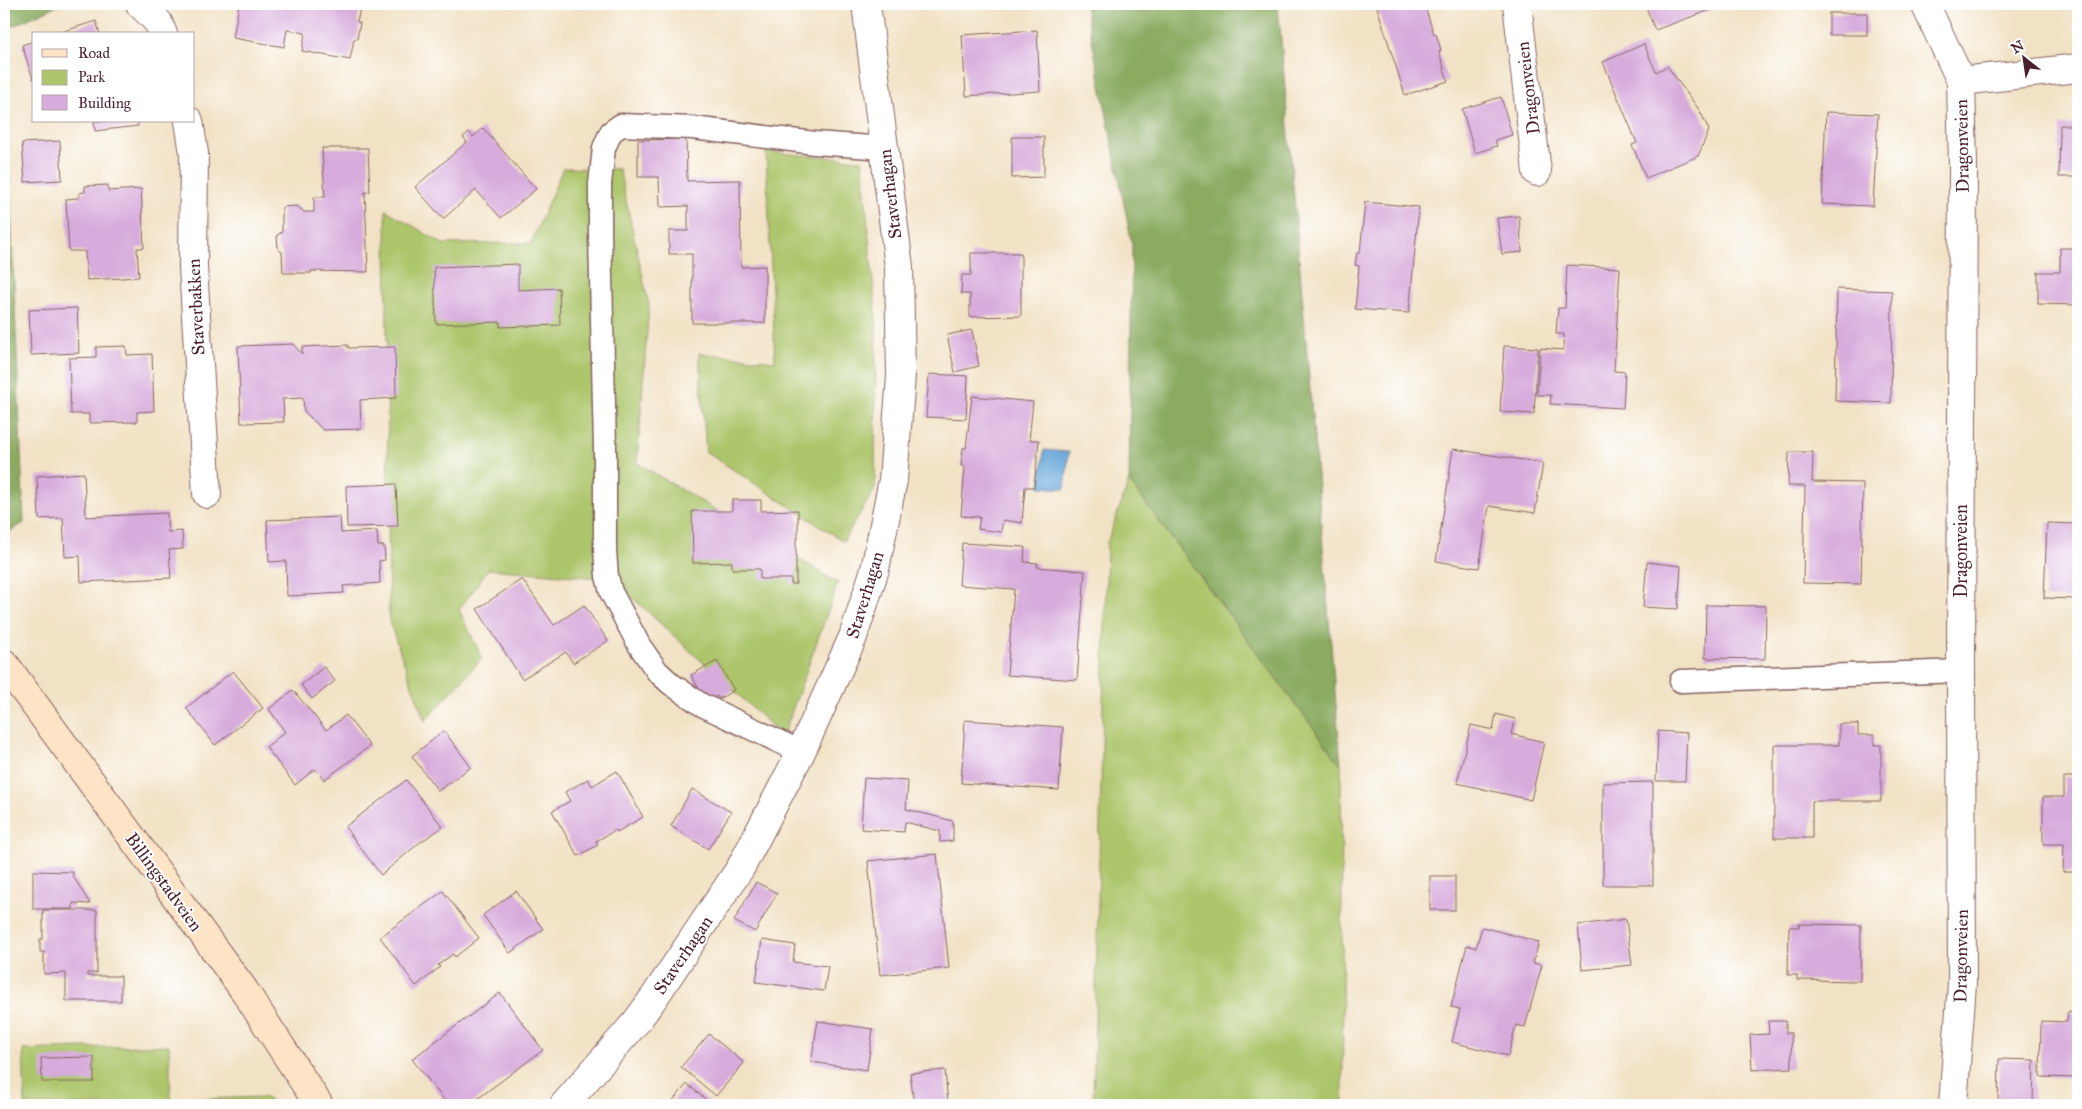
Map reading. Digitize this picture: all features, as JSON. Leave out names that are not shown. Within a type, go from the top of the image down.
[{"type":"main road","name":"Billingstadveien","points":[[4,663],[244,990],[319,1105]]},
{"type":"street","points":[[140,4],[158,22],[162,32]]},
{"type":"street","name":"Staverhagan","points":[[564,1105],[637,1021],[656,996],[741,867],[801,752],[853,638],[876,569],[893,480],[901,376],[899,267],[866,4]]},
{"type":"street","name":"Dragonveien","points":[[1517,4],[1537,172]]},
{"type":"street","name":"Dragonveien","points":[[1926,4],[1960,81],[1963,166],[1962,984],[1953,1105]]},
{"type":"street","points":[[1960,81],[2078,68]]},
{"type":"street","name":"Staverbakken","points":[[189,122],[194,153],[193,268],[207,494]]},
{"type":"lane","points":[[801,752],[702,705],[670,684],[657,671],[639,645],[611,592],[607,576],[605,550],[605,448],[600,234],[600,184],[604,148],[611,132],[620,125],[693,128],[815,143],[885,148]]},
{"type":"lane","points":[[1680,681],[1961,671]]},
{"type":"green space","points":[[4,4],[61,4],[4,30]]},
{"type":"green space","points":[[1085,4],[1278,4],[1341,765],[1129,481],[1132,245]]},
{"type":"green space","points":[[4,129],[8,139],[24,523],[4,535]]},
{"type":"green space","points":[[766,152],[862,160],[876,316],[875,489],[843,541],[706,452],[699,353],[775,361]]},
{"type":"green space","points":[[563,168],[619,169],[649,305],[637,463],[838,583],[783,736],[612,579],[488,569],[459,610],[482,658],[425,721],[389,621],[386,210],[443,244],[531,243]]},
{"type":"green space","points":[[1129,481],[1341,765],[1343,1105],[1093,1105],[1107,543]]},
{"type":"green space","points":[[169,1045],[171,1100],[264,1097],[276,1105],[25,1105],[23,1050]]},
{"type":"water","points":[[1044,450],[1069,452],[1065,489],[1040,487]]},
{"type":"building","points":[[239,4],[361,4],[357,22],[360,23],[357,39],[354,39],[350,60],[302,51],[305,33],[287,30],[284,47],[233,38]]},
{"type":"building","points":[[1376,4],[1424,4],[1441,50],[1439,52],[1448,81],[1405,95]]},
{"type":"building","points":[[1645,4],[1718,4],[1719,7],[1655,30]]},
{"type":"building","points":[[1829,13],[1867,13],[1867,35],[1829,35]]},
{"type":"building","points":[[96,21],[99,32],[61,32]]},
{"type":"building","points":[[1037,30],[1040,91],[966,96],[962,35]]},
{"type":"building","points":[[32,42],[32,76],[22,45]]},
{"type":"building","points":[[1644,44],[1656,72],[1667,66],[1700,111],[1709,130],[1698,156],[1646,178],[1632,145],[1637,143],[1603,62]]},
{"type":"building","points":[[1501,97],[1512,135],[1495,140],[1497,146],[1475,153],[1462,109]]},
{"type":"building","points":[[1826,112],[1878,114],[1873,206],[1822,204]]},
{"type":"building","points":[[94,122],[138,122],[138,126],[95,131]]},
{"type":"building","points":[[2060,125],[2078,125],[2078,177],[2059,177]]},
{"type":"building","points":[[483,128],[536,189],[501,218],[476,190],[443,219],[415,187],[467,142],[463,137],[469,132],[473,137]]},
{"type":"building","points":[[1012,137],[1044,137],[1044,177],[1012,178]]},
{"type":"building","points":[[686,139],[687,181],[740,180],[741,267],[765,266],[765,323],[692,323],[692,254],[669,254],[669,231],[688,231],[688,206],[660,207],[659,177],[638,177],[638,140]]},
{"type":"building","points":[[60,141],[62,180],[25,182],[22,143]]},
{"type":"building","points":[[322,148],[368,148],[370,192],[365,192],[368,272],[311,271],[311,273],[283,273],[282,252],[278,249],[277,235],[282,232],[282,207],[297,206],[304,212],[314,212],[314,197],[325,197]]},
{"type":"building","points":[[108,185],[108,191],[141,189],[144,248],[137,248],[139,277],[87,280],[85,252],[69,251],[66,199],[79,198],[79,193],[85,192],[85,186]]},
{"type":"building","points":[[1365,202],[1419,207],[1409,313],[1355,309],[1359,266],[1355,265],[1357,253],[1360,253]]},
{"type":"building","points":[[1519,216],[1522,252],[1502,254],[1497,218]]},
{"type":"building","points":[[2060,248],[2078,248],[2078,305],[2038,304],[2038,272],[2060,272]]},
{"type":"building","points":[[971,253],[1021,253],[1021,316],[970,317],[970,294],[961,294],[962,275],[971,275]]},
{"type":"building","points":[[518,264],[518,290],[559,288],[560,325],[500,327],[500,322],[436,324],[434,267]]},
{"type":"building","points":[[1567,265],[1620,268],[1614,371],[1625,372],[1623,408],[1550,404],[1551,395],[1537,395],[1540,348],[1563,350],[1564,334],[1556,334],[1558,308],[1565,308]]},
{"type":"building","points":[[1837,289],[1892,291],[1891,403],[1835,401]]},
{"type":"building","points":[[77,308],[79,353],[31,355],[29,310]]},
{"type":"building","points":[[972,330],[979,366],[955,372],[947,335]]},
{"type":"building","points":[[293,344],[302,354],[302,347],[348,345],[348,348],[395,347],[396,398],[360,400],[361,429],[323,430],[304,411],[303,398],[283,399],[284,422],[241,423],[238,346]]},
{"type":"building","points":[[126,346],[127,355],[152,354],[154,411],[137,412],[137,422],[89,423],[89,414],[71,414],[69,358],[96,357],[96,347]]},
{"type":"building","points":[[1504,346],[1538,348],[1534,414],[1500,412]]},
{"type":"building","points":[[929,374],[968,376],[966,419],[926,417]]},
{"type":"building","points":[[972,396],[1033,402],[1029,440],[1039,440],[1034,487],[1025,487],[1022,523],[1003,520],[1001,532],[978,529],[980,517],[961,516],[965,466],[961,466],[963,448],[966,448]]},
{"type":"building","points":[[1453,449],[1543,463],[1535,513],[1489,506],[1479,568],[1436,561]]},
{"type":"building","points":[[1789,452],[1813,452],[1812,482],[1863,483],[1861,584],[1803,583],[1805,486],[1788,486]]},
{"type":"building","points":[[84,473],[86,517],[167,513],[168,532],[182,531],[183,549],[169,550],[171,578],[81,582],[80,556],[65,557],[63,518],[39,519],[37,476]]},
{"type":"building","points":[[396,484],[398,526],[347,527],[346,486]]},
{"type":"building","points":[[732,500],[761,500],[761,511],[798,510],[796,584],[791,584],[791,579],[760,579],[760,569],[732,569],[732,562],[693,563],[692,511],[732,511]]},
{"type":"building","points":[[340,517],[341,533],[377,531],[378,546],[384,546],[385,560],[379,561],[380,583],[343,586],[344,593],[287,596],[286,561],[269,562],[267,520]]},
{"type":"building","points":[[2047,523],[2078,524],[2078,599],[2044,598]]},
{"type":"building","points":[[962,543],[1025,547],[1024,562],[1038,563],[1037,567],[1085,571],[1077,680],[1007,675],[1014,589],[959,585]]},
{"type":"building","points":[[1647,562],[1681,566],[1678,609],[1643,607]]},
{"type":"building","points":[[522,579],[554,625],[584,605],[608,641],[573,663],[566,652],[522,679],[477,609]]},
{"type":"building","points":[[1706,605],[1766,606],[1765,659],[1705,658]]},
{"type":"building","points":[[717,661],[734,690],[719,699],[717,696],[708,701],[691,675]]},
{"type":"building","points":[[324,667],[335,681],[312,699],[301,685]]},
{"type":"building","points":[[233,671],[263,708],[215,745],[186,708]]},
{"type":"building","points":[[293,690],[326,730],[346,715],[370,746],[324,780],[315,769],[295,785],[266,747],[285,732],[269,709]]},
{"type":"building","points":[[1496,714],[1515,719],[1511,734],[1544,742],[1531,800],[1457,783],[1471,725],[1493,730]]},
{"type":"building","points":[[965,720],[1063,727],[1059,790],[961,783]]},
{"type":"building","points":[[1839,724],[1858,724],[1858,735],[1874,735],[1874,745],[1881,745],[1881,801],[1812,801],[1812,838],[1774,838],[1774,745],[1839,745]]},
{"type":"building","points":[[444,731],[471,767],[438,791],[412,756]]},
{"type":"building","points":[[1658,731],[1687,733],[1685,781],[1656,781]]},
{"type":"building","points":[[617,771],[643,817],[617,832],[616,830],[596,841],[598,845],[578,856],[552,811],[570,801],[565,792],[588,779],[592,786]]},
{"type":"building","points":[[2064,777],[2078,777],[2078,872],[2063,872],[2064,844],[2043,844],[2043,797],[2064,797]]},
{"type":"building","points":[[864,778],[908,781],[906,809],[953,821],[953,841],[940,842],[940,831],[905,822],[904,832],[861,829]]},
{"type":"building","points":[[406,780],[443,827],[419,843],[381,875],[345,827]]},
{"type":"building","points":[[1653,782],[1653,885],[1603,885],[1603,783]]},
{"type":"building","points":[[692,789],[731,812],[708,849],[671,826]]},
{"type":"building","points":[[937,854],[949,968],[880,975],[868,861]]},
{"type":"building","points":[[33,871],[73,872],[73,876],[90,904],[73,903],[73,909],[33,909]]},
{"type":"building","points":[[1430,876],[1455,876],[1455,910],[1430,910]]},
{"type":"building","points":[[756,882],[777,893],[755,932],[734,921]]},
{"type":"building","points":[[443,891],[479,938],[455,957],[453,954],[438,965],[440,967],[416,986],[380,937]]},
{"type":"building","points":[[516,891],[543,929],[510,953],[483,915]]},
{"type":"building","points":[[43,910],[97,910],[97,973],[87,973],[87,976],[121,976],[121,1001],[66,1001],[66,973],[44,974],[44,952],[40,952],[40,939],[43,939]]},
{"type":"building","points":[[1626,919],[1632,965],[1582,970],[1578,925]]},
{"type":"building","points":[[1799,924],[1861,925],[1860,981],[1797,980],[1797,975],[1788,975],[1789,927],[1799,927]]},
{"type":"building","points":[[1482,927],[1539,942],[1533,963],[1542,965],[1525,1027],[1516,1025],[1508,1056],[1452,1042],[1460,1009],[1451,1007],[1467,945],[1476,948]]},
{"type":"building","points":[[762,940],[795,945],[793,962],[828,966],[824,991],[756,982]]},
{"type":"building","points":[[500,993],[543,1050],[469,1105],[448,1105],[412,1059]]},
{"type":"building","points":[[2068,1012],[2078,1013],[2078,1078],[2040,1077],[2041,1021],[2067,1022]]},
{"type":"building","points":[[818,1021],[873,1029],[867,1070],[811,1062]]},
{"type":"building","points":[[1768,1021],[1786,1021],[1786,1033],[1791,1033],[1792,1068],[1752,1070],[1750,1035],[1769,1034]]},
{"type":"building","points":[[709,1034],[744,1063],[716,1096],[681,1067]]},
{"type":"building","points":[[94,1057],[94,1082],[42,1082],[41,1058]]},
{"type":"building","points":[[1999,1059],[2034,1060],[2033,1105],[1998,1105]]},
{"type":"building","points":[[945,1070],[948,1105],[914,1105],[910,1073]]},
{"type":"building","points":[[687,1084],[713,1105],[669,1105]]}]
